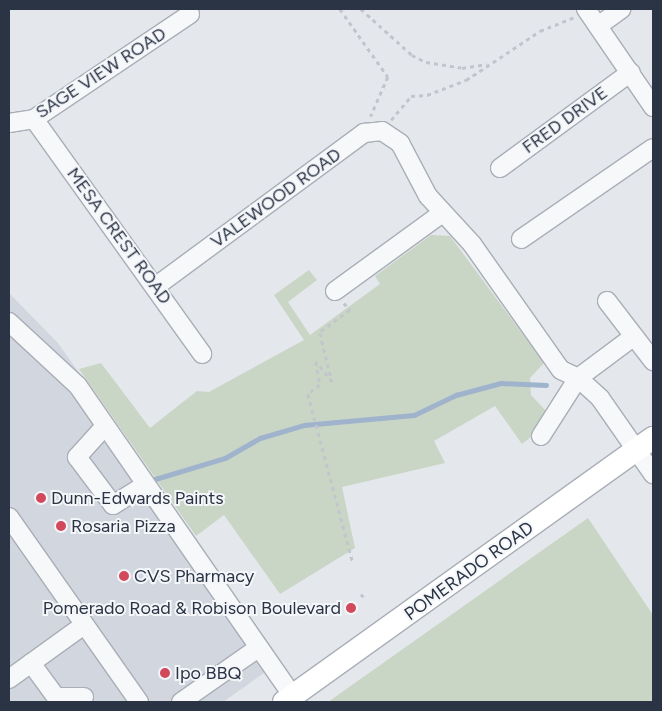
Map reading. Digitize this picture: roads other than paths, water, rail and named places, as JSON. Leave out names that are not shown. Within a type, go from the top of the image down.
[{"type":"main road","name":"POMERADO ROAD","points":[[288,699],[644,444]]},
{"type":"street","points":[[598,26],[621,9]]},
{"type":"street","points":[[587,10],[631,72],[653,107]]},
{"type":"street","name":"SAGE VIEW ROAD","points":[[9,123],[34,119],[190,14]]},
{"type":"street","name":"FRED DRIVE","points":[[500,168],[631,72]]},
{"type":"street","name":"MESA CREST ROAD","points":[[34,119],[202,354]]},
{"type":"street","name":"VALEWOOD ROAD","points":[[155,287],[364,133],[382,131],[400,143],[409,165],[441,214]]},
{"type":"street","points":[[521,239],[653,148]]},
{"type":"street","points":[[335,291],[441,214],[472,244],[561,370],[578,378],[644,444],[653,474]]},
{"type":"street","points":[[607,301],[632,337],[653,361]]},
{"type":"street","points":[[9,322],[78,386],[258,648],[288,699]]},
{"type":"street","points":[[541,436],[578,378],[632,337]]},
{"type":"street","points":[[105,426],[77,457],[112,506],[145,485]]},
{"type":"street","points":[[9,517],[139,702]]},
{"type":"street","points":[[9,679],[84,625]]},
{"type":"street","points":[[181,702],[258,648]]},
{"type":"street","points":[[31,663],[56,698],[84,697]]},
{"type":"waterway","points":[[152,480],[225,458],[260,438],[304,425],[414,415],[456,395],[501,383],[546,385]]},
{"type":"place","name":"Dunn-Edwards Paints","points":[[41,498]]},
{"type":"place","name":"Rosaria Pizza","points":[[61,526]]},
{"type":"place","name":"CVS Pharmacy","points":[[124,576]]},
{"type":"place","name":"Pomerado Road & Robison Boulevard","points":[[351,608]]},
{"type":"place","name":"Ipo BBQ","points":[[165,673]]}]
